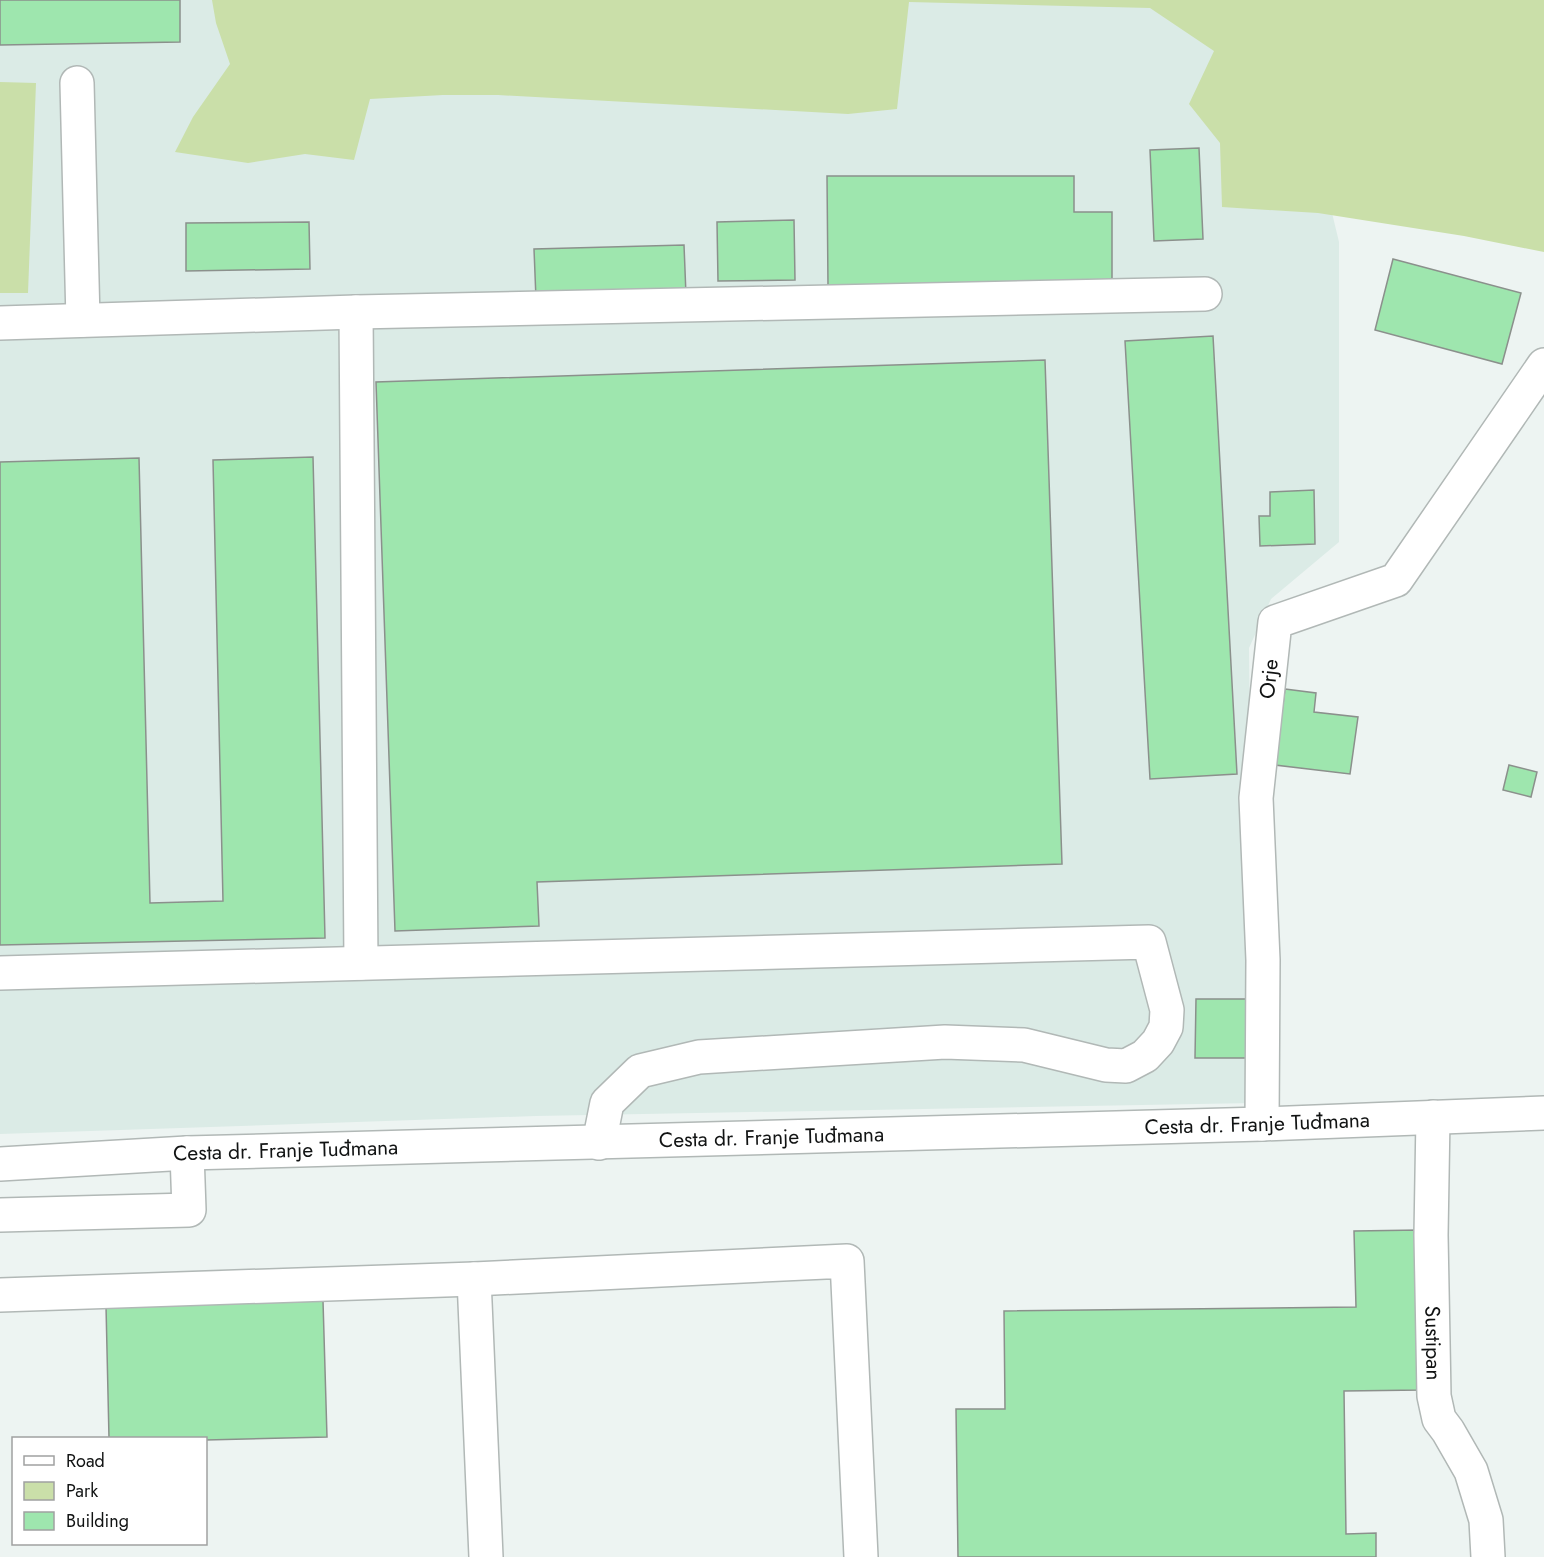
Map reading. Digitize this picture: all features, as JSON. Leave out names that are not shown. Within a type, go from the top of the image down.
[{"type":"main road","points":[[77,83],[83,320]]},
{"type":"main road","points":[[0,323],[356,312],[1205,294]]},
{"type":"main road","points":[[356,312],[361,963]]},
{"type":"main road","name":"Orje","points":[[1262,1124],[1263,960],[1256,798],[1275,622],[1396,580],[1544,365]]},
{"type":"main road","points":[[0,973],[1149,942],[1167,1010],[1166,1027],[1158,1042],[1145,1056],[1126,1066],[1106,1065],[1024,1045],[945,1042],[699,1057],[640,1071],[607,1103],[599,1143]]},
{"type":"main road","name":"Cesta dr. Franje Tuđmana","points":[[0,1164],[187,1153],[1262,1124],[1544,1113]]},
{"type":"main road","name":"Sustipan","points":[[1433,1117],[1431,1234],[1434,1396],[1439,1419],[1471,1471],[1486,1520],[1488,1557]]},
{"type":"main road","points":[[0,1215],[189,1210],[187,1153]]},
{"type":"main road","points":[[0,1294],[474,1279],[847,1261],[861,1557]]},
{"type":"main road","points":[[474,1279],[486,1557]]},
{"type":"shaded area","points":[[0,0],[1281,0],[1339,242],[1339,542],[1271,599],[1249,648],[1254,1103],[536,1116],[0,1134]]},
{"type":"green space","points":[[212,0],[1544,0],[1544,252],[1464,236],[1318,213],[1222,207],[1220,143],[1189,104],[1214,51],[1150,8],[909,2],[897,109],[848,114],[498,95],[370,99],[354,160],[305,154],[248,163],[175,152],[193,117],[230,64],[216,23]]},
{"type":"green space","points":[[0,82],[36,83],[28,293],[0,293]]},
{"type":"building","points":[[0,0],[180,0],[180,42],[0,45]]},
{"type":"building","points":[[1199,148],[1203,239],[1154,241],[1150,150]]},
{"type":"building","points":[[827,176],[1074,176],[1074,212],[1112,212],[1112,285],[828,286]]},
{"type":"building","points":[[794,220],[795,280],[718,281],[717,222]]},
{"type":"building","points":[[309,222],[310,269],[186,271],[186,223]]},
{"type":"building","points":[[684,245],[686,295],[536,299],[534,249]]},
{"type":"building","points":[[1393,259],[1521,293],[1502,364],[1375,330]]},
{"type":"building","points":[[1213,336],[1237,774],[1150,779],[1125,341]]},
{"type":"building","points":[[1045,360],[1062,864],[537,882],[539,926],[395,931],[376,382]]},
{"type":"building","points":[[313,457],[325,938],[0,945],[0,462],[139,458],[150,903],[223,901],[213,460]]},
{"type":"building","points":[[1314,490],[1315,544],[1260,546],[1259,516],[1270,516],[1270,492]]},
{"type":"building","points":[[1285,689],[1316,693],[1314,712],[1358,717],[1350,774],[1275,765]]},
{"type":"building","points":[[1509,765],[1537,772],[1531,797],[1503,790]]},
{"type":"building","points":[[1196,999],[1249,999],[1248,1058],[1195,1058]]},
{"type":"building","points":[[1420,1230],[1421,1390],[1344,1391],[1346,1534],[1376,1533],[1376,1557],[958,1557],[956,1409],[1005,1409],[1004,1311],[1356,1307],[1354,1231]]},
{"type":"building","points":[[323,1301],[327,1437],[207,1440],[207,1437],[109,1437],[106,1306]]}]
